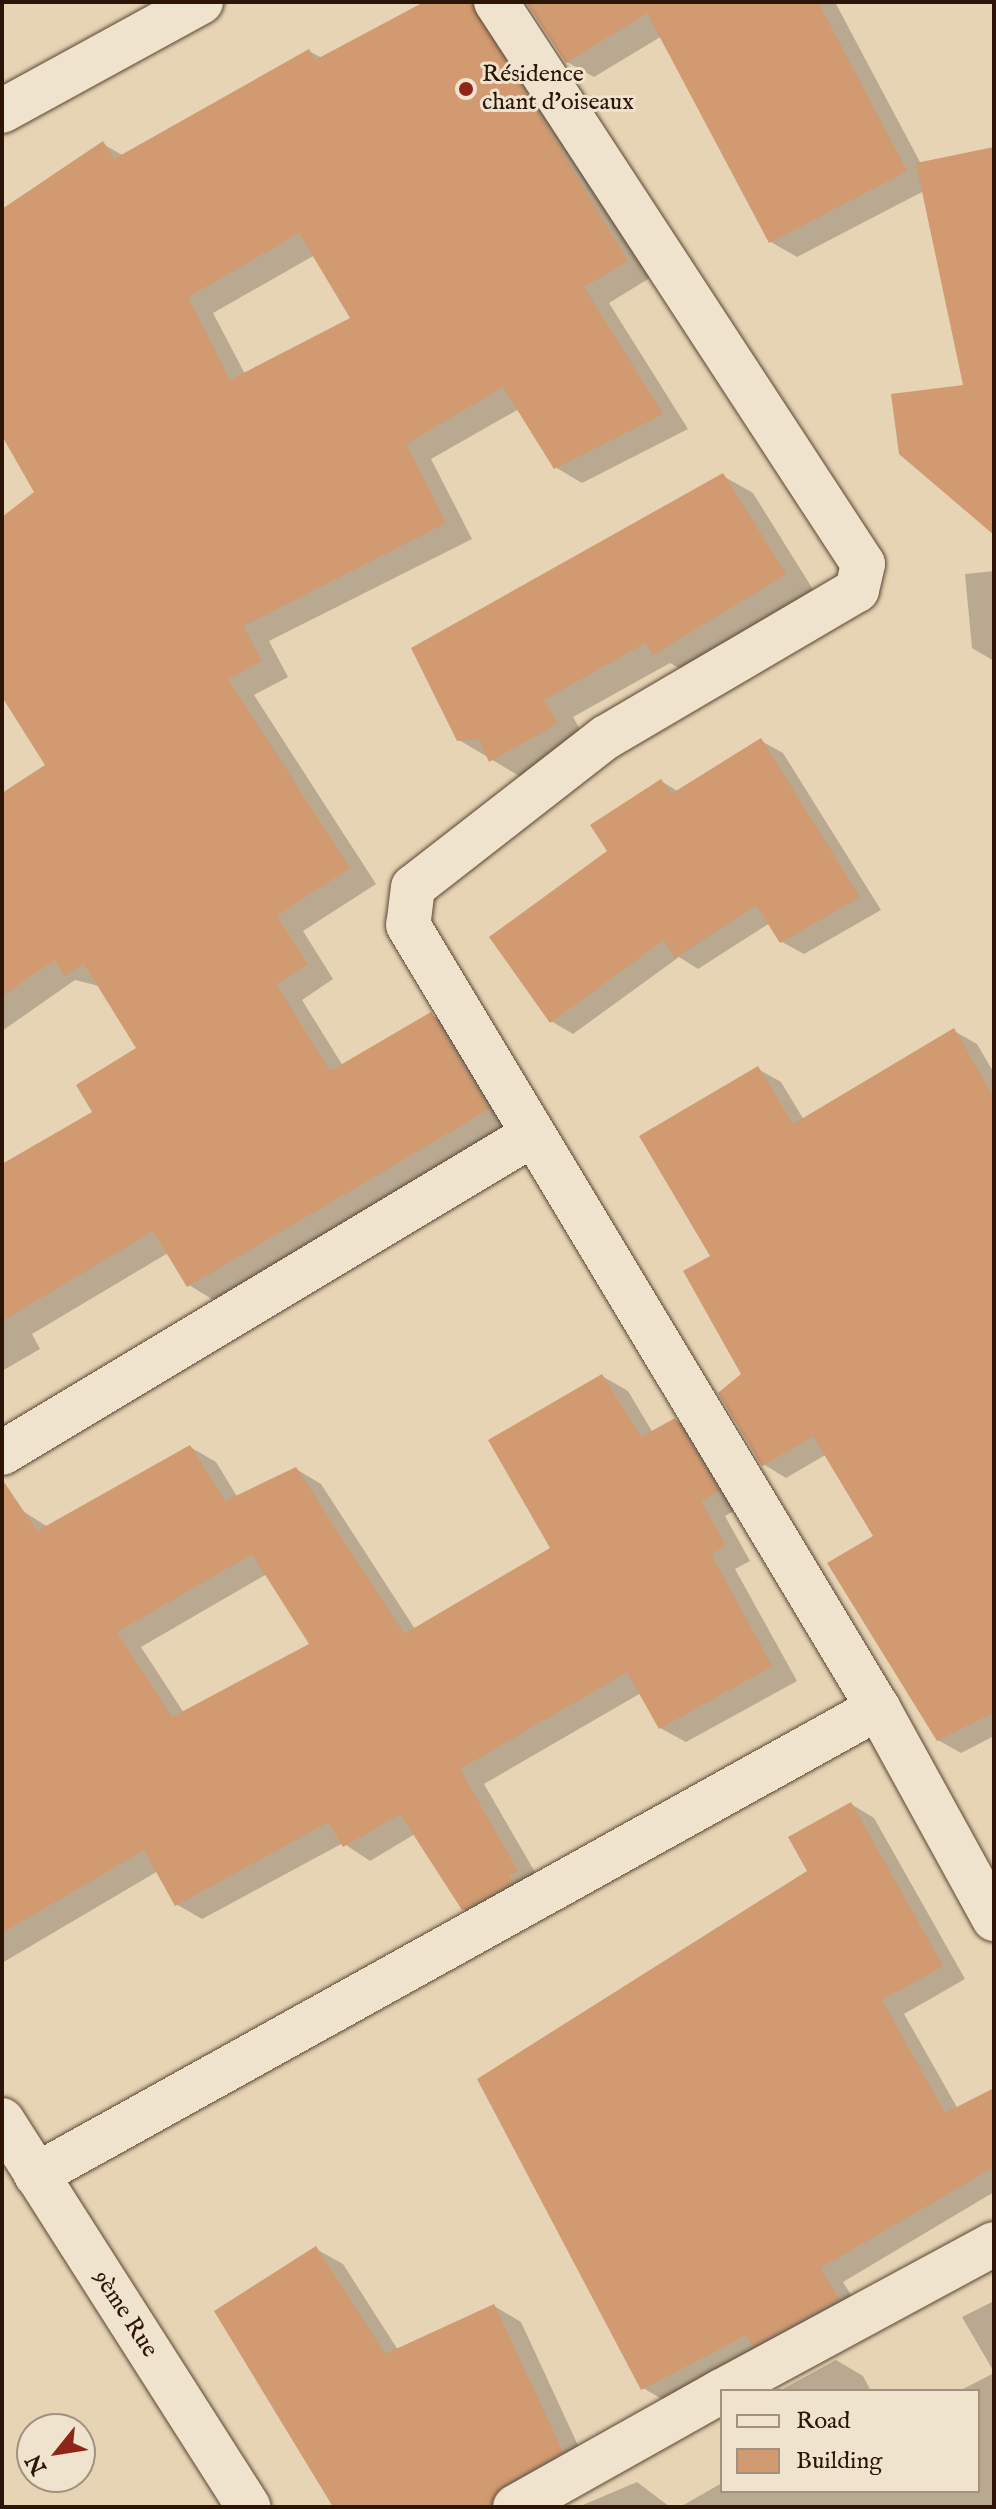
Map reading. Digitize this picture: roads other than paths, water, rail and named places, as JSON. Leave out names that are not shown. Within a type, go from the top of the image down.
[{"type":"street","points":[[2,111],[201,2]]},
{"type":"street","points":[[496,2],[863,564],[857,590],[606,737],[413,887],[408,925],[878,1708],[994,1919]]},
{"type":"street","points":[[2,1453],[532,1135]]},
{"type":"street","points":[[36,2175],[878,1708]]},
{"type":"street","name":"9ème Rue","points":[[2,2120],[249,2507]]},
{"type":"street","points":[[726,2389],[994,2244]]},
{"type":"street","points":[[515,2507],[720,2392]]},
{"type":"place","name":"Résidence chant d'oiseaux","points":[[466,89]]}]
